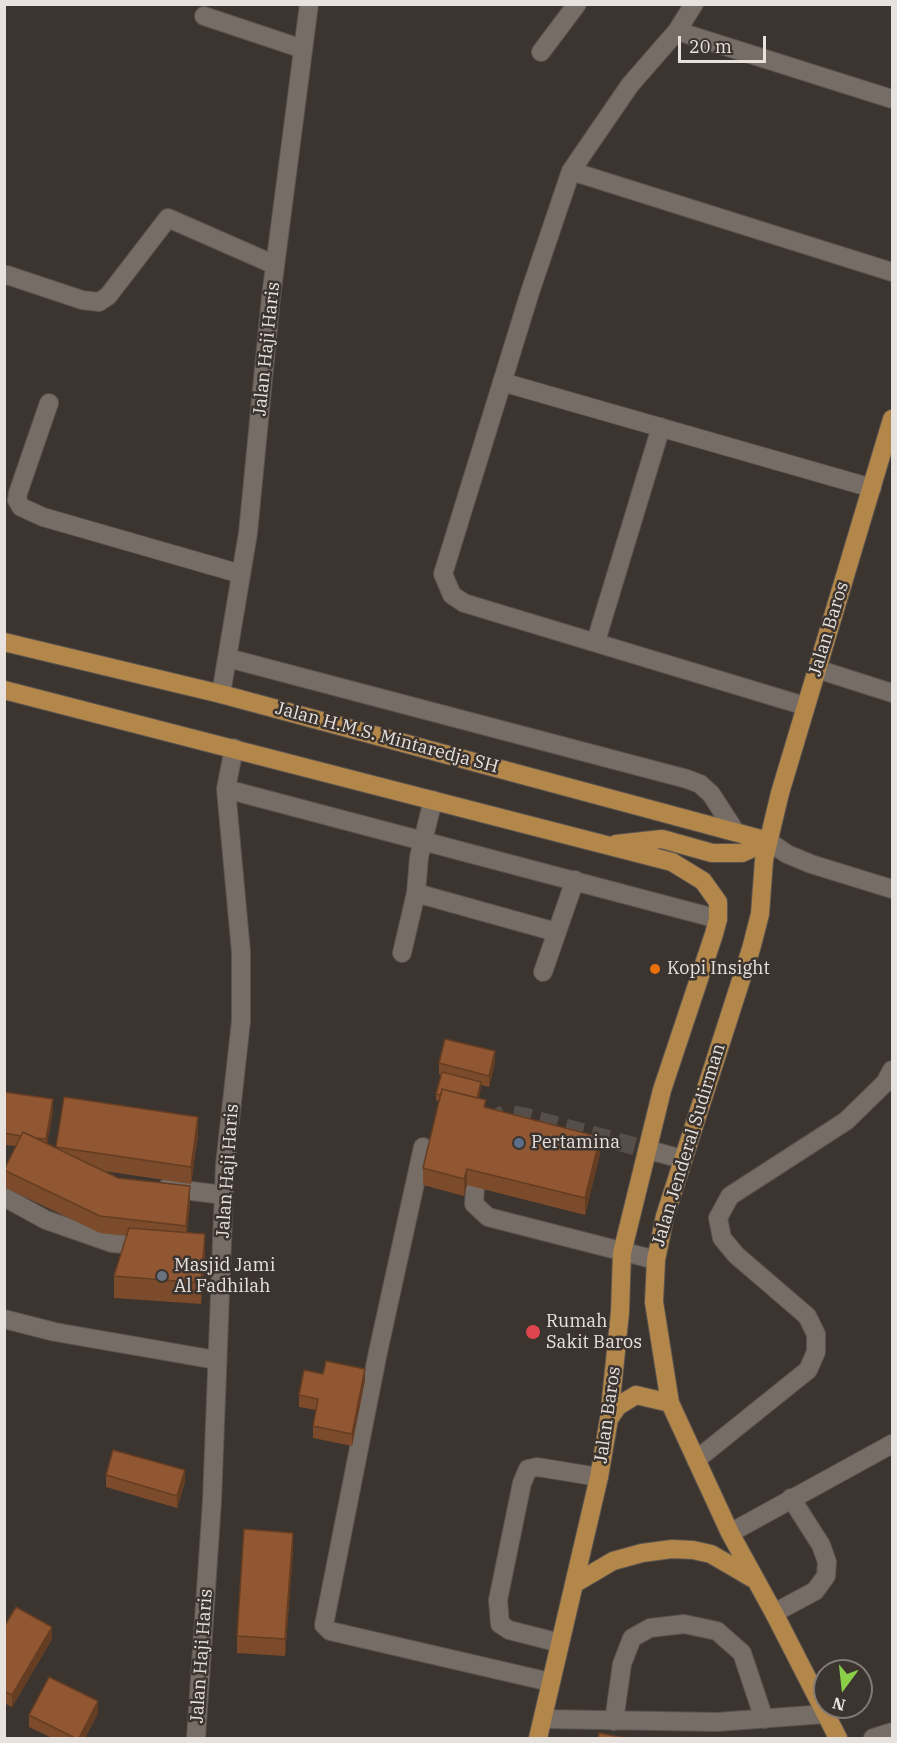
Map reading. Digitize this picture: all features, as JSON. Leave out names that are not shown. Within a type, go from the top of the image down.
[{"type":"main road","name":"Jalan Baros","points":[[768,841],[805,706],[892,419]]},
{"type":"main road","name":"Jalan H.M.S. Mintaredja SH","points":[[4,642],[221,694],[768,841]]},
{"type":"main road","points":[[4,690],[672,862],[688,870],[711,891],[718,902],[718,919]]},
{"type":"main road","points":[[606,845],[662,839],[712,853],[742,853],[768,841]]},
{"type":"main road","name":"Jalan Jenderal Sudirman","points":[[768,841],[764,860],[760,914],[751,949],[682,1159],[656,1260],[654,1302],[670,1403],[730,1533],[753,1579],[774,1612],[813,1690]]},
{"type":"main road","name":"Jalan Baros","points":[[538,1738],[599,1477],[609,1419],[620,1312],[622,1252],[662,1090],[718,919]]},
{"type":"main road","points":[[609,1419],[618,1406],[636,1395],[670,1403]]},
{"type":"main road","points":[[574,1584],[613,1561],[642,1553],[672,1549],[711,1554],[753,1579]]},
{"type":"main road","name":"Jalan Jenderal Sudirman","points":[[828,1719],[838,1738]]},
{"type":"street","name":"Jalan Haji Haris","points":[[221,694],[248,533],[275,265],[309,4]]},
{"type":"street","points":[[541,52],[577,4]]},
{"type":"street","points":[[694,4],[677,31],[630,85],[571,171],[502,382],[443,574],[452,595],[464,603],[805,706]]},
{"type":"street","points":[[204,16],[303,49]]},
{"type":"street","points":[[677,31],[892,99]]},
{"type":"street","points":[[571,171],[892,272]]},
{"type":"street","points":[[7,275],[82,300],[99,302],[108,296],[168,218],[275,265]]},
{"type":"street","points":[[502,382],[872,488]]},
{"type":"street","points":[[49,403],[16,500],[21,507],[43,517],[242,574]]},
{"type":"street","points":[[596,641],[661,427]]},
{"type":"street","points":[[228,658],[687,778],[700,784],[711,794],[735,831]]},
{"type":"street","points":[[817,669],[892,693]]},
{"type":"street","name":"Jalan Haji Haris","points":[[196,1738],[212,1501],[224,1195],[241,1021],[240,952],[226,789],[234,748]]},
{"type":"street","points":[[226,789],[718,919]]},
{"type":"street","points":[[402,953],[416,893],[423,840],[433,800]]},
{"type":"street","points":[[768,841],[787,854],[811,864],[892,890]]},
{"type":"street","points":[[543,972],[575,880]]},
{"type":"street","points":[[416,893],[556,932]]},
{"type":"street","points":[[696,1460],[808,1370],[816,1352],[816,1334],[807,1316],[736,1255],[722,1238],[718,1218],[730,1196],[846,1121],[885,1083],[892,1070]]},
{"type":"street","points":[[423,1147],[375,1364],[324,1625],[330,1631],[550,1682]]},
{"type":"street","points":[[649,1150],[682,1159]]},
{"type":"street","points":[[147,1185],[224,1195]]},
{"type":"street","points":[[475,1188],[474,1204],[488,1216],[656,1260]]},
{"type":"street","points":[[4,1197],[46,1221],[112,1243],[167,1248]]},
{"type":"street","points":[[200,1251],[222,1253]]},
{"type":"street","points":[[4,1319],[55,1332],[216,1360]]},
{"type":"street","points":[[730,1533],[892,1444]]},
{"type":"street","points":[[560,1643],[509,1630],[500,1624],[498,1600],[522,1483],[528,1469],[537,1467],[599,1477]]},
{"type":"street","points":[[774,1612],[815,1591],[826,1576],[827,1562],[820,1545],[791,1498]]},
{"type":"street","points":[[614,1721],[622,1664],[632,1638],[650,1628],[684,1624],[717,1631],[742,1653],[764,1719]]},
{"type":"street","points":[[543,1719],[614,1721],[764,1719],[813,1715]]},
{"type":"street","points":[[873,1738],[892,1732]]},
{"type":"building","points":[[445,1039],[495,1051],[489,1076],[439,1063]]},
{"type":"building","points":[[442,1072],[481,1082],[477,1098],[442,1089],[441,1095],[436,1094]]},
{"type":"building","points":[[442,1089],[486,1100],[484,1107],[600,1137],[585,1198],[467,1169],[464,1179],[423,1168]]},
{"type":"building","points":[[4,1092],[53,1099],[46,1139],[36,1138],[23,1132],[21,1136],[4,1133]]},
{"type":"building","points":[[64,1097],[198,1117],[191,1167],[56,1147]]},
{"type":"building","points":[[23,1132],[118,1178],[190,1186],[186,1226],[100,1216],[4,1170]]},
{"type":"building","points":[[129,1228],[205,1234],[201,1283],[114,1276]]},
{"type":"building","points":[[326,1361],[365,1369],[352,1434],[313,1426],[318,1399],[299,1395],[304,1370],[323,1374]]},
{"type":"building","points":[[113,1450],[185,1470],[177,1496],[106,1475]]},
{"type":"building","points":[[244,1529],[293,1533],[285,1639],[237,1636]]},
{"type":"building","points":[[16,1607],[52,1627],[12,1695],[4,1691],[4,1627]]},
{"type":"building","points":[[49,1677],[98,1701],[79,1738],[29,1715]]},
{"type":"building","points":[[599,1733],[625,1738],[598,1738]]},
{"type":"tunnel","points":[[491,1125],[496,1118],[506,1113],[649,1150]]},
{"type":"place","name":"Kopi Insight","points":[[655,969]]},
{"type":"place","name":"Pertamina","points":[[519,1143]]},
{"type":"place","name":"Masjid Jami Al Fadhilah","points":[[162,1276]]},
{"type":"place","name":"Rumah Sakit Baros","points":[[533,1332]]}]
